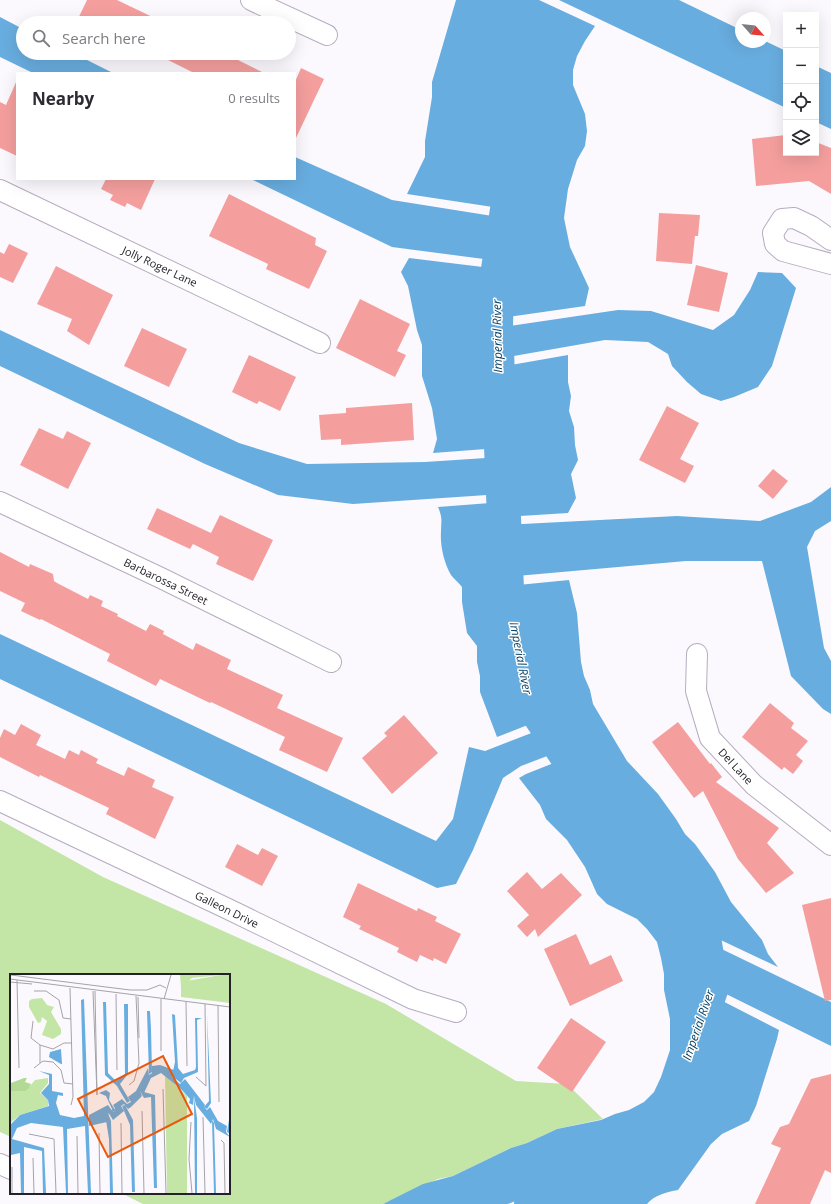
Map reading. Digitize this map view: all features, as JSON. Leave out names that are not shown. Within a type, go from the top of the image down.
[{"type":"street","points":[[251,0],[286,16]]},
{"type":"street","points":[[296,20],[328,35]]},
{"type":"street","name":"Jolly Roger Lane","points":[[0,190],[320,343]]},
{"type":"street","points":[[831,240],[811,226],[794,218],[782,219],[773,232],[775,244],[783,252],[831,264]]},
{"type":"street","name":"Barbarossa Street","points":[[0,502],[161,578],[331,662]]},
{"type":"street","name":"Del Lane","points":[[697,654],[696,691],[710,738],[754,785],[831,845]]},
{"type":"street","name":"Galleon Drive","points":[[0,801],[226,908],[413,999],[456,1012]]},
{"type":"street","points":[[0,1164],[10,1169]]},
{"type":"green space","points":[[0,820],[103,877],[386,1004],[516,1081],[567,1084],[603,1119],[557,1129],[527,1143],[511,1148],[453,1176],[438,1179],[383,1204],[143,1204],[123,1194],[230,1194],[230,974],[10,974],[10,1137],[0,1132]]},
{"type":"water","points":[[456,0],[539,0],[595,26],[577,56],[573,70],[573,85],[585,114],[587,131],[585,146],[577,160],[568,189],[564,218],[570,247],[589,288],[585,306],[494,319],[489,322],[487,327],[488,359],[494,366],[500,367],[568,355],[568,382],[571,396],[569,411],[574,427],[578,460],[571,474],[576,498],[568,513],[497,518],[494,525],[497,580],[508,586],[569,580],[577,613],[581,662],[593,704],[627,761],[658,794],[685,834],[695,844],[715,872],[731,902],[762,940],[768,954],[778,967],[708,934],[700,933],[697,937],[696,942],[705,992],[779,1030],[756,1106],[749,1121],[722,1134],[711,1144],[678,1190],[657,1196],[647,1204],[569,1204],[556,1191],[548,1188],[508,1204],[383,1204],[423,1184],[453,1176],[511,1148],[527,1143],[557,1129],[601,1120],[629,1110],[644,1102],[654,1092],[661,1077],[670,1050],[670,1019],[664,990],[664,974],[657,942],[637,919],[607,904],[597,894],[585,867],[567,840],[546,819],[540,805],[519,778],[569,757],[572,752],[565,736],[552,722],[543,719],[497,737],[480,692],[477,646],[467,633],[462,602],[462,587],[451,575],[443,554],[441,543],[441,517],[438,507],[503,502],[508,500],[511,494],[509,457],[504,450],[499,448],[433,453],[437,439],[432,408],[422,376],[422,345],[417,330],[408,286],[401,272],[409,258],[499,269],[504,269],[508,263],[515,220],[510,211],[506,209],[407,194],[425,157],[425,141],[432,97],[432,82]]},
{"type":"water","points":[[559,0],[679,0],[735,27],[735,48],[771,48],[771,44],[783,50],[783,107]]},
{"type":"water","points":[[0,17],[16,25],[16,60],[87,60],[111,72],[31,72],[0,57]]},
{"type":"water","points":[[819,67],[831,73],[831,129],[819,123]]},
{"type":"water","points":[[296,157],[392,200],[505,218],[499,261],[392,247],[253,180],[296,180]]},
{"type":"water","points":[[758,272],[782,273],[796,288],[772,366],[758,387],[734,397],[721,401],[701,394],[672,366],[668,354],[648,342],[605,340],[497,359],[496,328],[618,310],[651,311],[713,330],[734,315],[750,290]]},
{"type":"water","points":[[0,330],[239,443],[307,464],[425,462],[501,457],[502,494],[353,504],[278,495],[205,464],[0,366]]},
{"type":"water","points":[[831,487],[831,521],[815,531],[807,547],[824,648],[831,661],[831,714],[823,709],[791,676],[762,561],[686,561],[506,577],[504,525],[677,516],[760,521],[811,502]]},
{"type":"water","points":[[0,634],[436,841],[453,819],[469,747],[485,751],[547,727],[563,750],[521,766],[503,778],[473,850],[456,884],[437,888],[0,679]]},
{"type":"water","points":[[705,941],[831,1002],[831,1046],[712,987]]},
{"type":"water","points":[[550,1196],[557,1204],[531,1204]]},
{"type":"building","points":[[87,0],[117,0],[150,16],[79,16]]},
{"type":"building","points":[[168,60],[238,60],[262,72],[192,72]]},
{"type":"building","points":[[301,68],[324,79],[296,138],[296,80]]},
{"type":"building","points":[[16,82],[16,156],[0,148],[0,102],[6,105]]},
{"type":"building","points":[[783,135],[783,156],[819,156],[819,143],[831,148],[831,194],[809,181],[756,186],[752,139]]},
{"type":"building","points":[[106,180],[155,180],[141,210],[127,203],[125,207],[110,200],[113,195],[101,189]]},
{"type":"building","points":[[229,194],[316,238],[315,245],[327,251],[309,289],[266,269],[268,264],[209,236]]},
{"type":"building","points":[[659,213],[700,215],[698,236],[695,236],[692,264],[656,261]]},
{"type":"building","points":[[9,244],[28,253],[13,283],[0,277],[0,252],[4,254]]},
{"type":"building","points":[[696,265],[728,273],[719,312],[687,305]]},
{"type":"building","points":[[56,266],[113,295],[89,345],[67,331],[72,319],[37,304]]},
{"type":"building","points":[[360,299],[410,324],[397,351],[406,355],[395,377],[336,348]]},
{"type":"building","points":[[142,328],[187,349],[169,387],[124,366]]},
{"type":"building","points":[[249,355],[296,377],[280,411],[259,401],[257,404],[232,392]]},
{"type":"building","points":[[412,403],[414,440],[341,445],[341,439],[321,440],[319,415],[346,413],[346,408]]},
{"type":"building","points":[[667,406],[699,423],[680,459],[694,466],[685,483],[639,460]]},
{"type":"building","points":[[39,428],[63,439],[67,431],[91,443],[68,489],[20,465]]},
{"type":"building","points":[[773,469],[788,481],[773,499],[758,486]]},
{"type":"building","points":[[157,508],[211,533],[220,515],[273,540],[253,581],[216,564],[219,557],[193,544],[190,549],[147,529]]},
{"type":"building","points":[[0,552],[29,567],[30,564],[53,574],[54,581],[88,599],[90,595],[103,601],[101,606],[118,614],[117,616],[146,631],[150,624],[164,631],[163,634],[193,650],[196,643],[231,660],[227,669],[283,695],[277,708],[343,738],[327,772],[279,750],[285,737],[160,679],[156,686],[107,661],[110,654],[41,619],[40,620],[21,611],[25,603],[0,591]]},
{"type":"building","points":[[770,703],[794,723],[791,728],[808,741],[796,755],[803,761],[793,774],[784,767],[782,770],[742,737]]},
{"type":"building","points":[[404,715],[438,753],[392,794],[362,758],[387,736],[384,733]]},
{"type":"building","points":[[678,722],[710,764],[711,763],[722,777],[716,782],[779,828],[767,843],[794,873],[766,893],[738,859],[703,791],[694,798],[652,742]]},
{"type":"building","points":[[21,724],[41,735],[36,745],[65,759],[69,750],[79,755],[81,750],[98,759],[96,763],[124,776],[128,767],[155,780],[152,787],[174,797],[155,839],[106,814],[109,808],[40,775],[39,777],[0,757],[0,738],[4,729],[15,735]]},
{"type":"building","points":[[237,844],[258,855],[262,848],[278,856],[262,886],[225,867]]},
{"type":"building","points":[[527,872],[542,889],[561,873],[582,895],[538,937],[535,929],[527,937],[517,926],[529,915],[507,891]]},
{"type":"building","points":[[358,883],[417,911],[418,908],[437,917],[435,921],[461,934],[446,964],[434,958],[433,961],[420,955],[417,962],[397,952],[399,948],[359,929],[361,926],[343,917]]},
{"type":"building","points":[[831,898],[831,1000],[825,1001],[802,905]]},
{"type":"building","points":[[576,934],[590,965],[611,955],[623,981],[570,1006],[544,949]]},
{"type":"building","points":[[571,1018],[606,1042],[572,1092],[537,1068]]},
{"type":"building","points":[[831,1074],[831,1173],[825,1170],[810,1204],[755,1204],[781,1148],[771,1144],[780,1127],[789,1124],[811,1079]]},
{"type":"waterway","name":"Imperial River","points":[[514,163],[497,276],[496,328],[507,589],[529,700],[580,776],[598,792]]},
{"type":"waterway","name":"Imperial River","points":[[682,891],[702,925],[712,987],[694,1039]]},
{"type":"waterway","name":"Imperial River","points":[[531,1204],[580,1184],[597,1169]]}]
